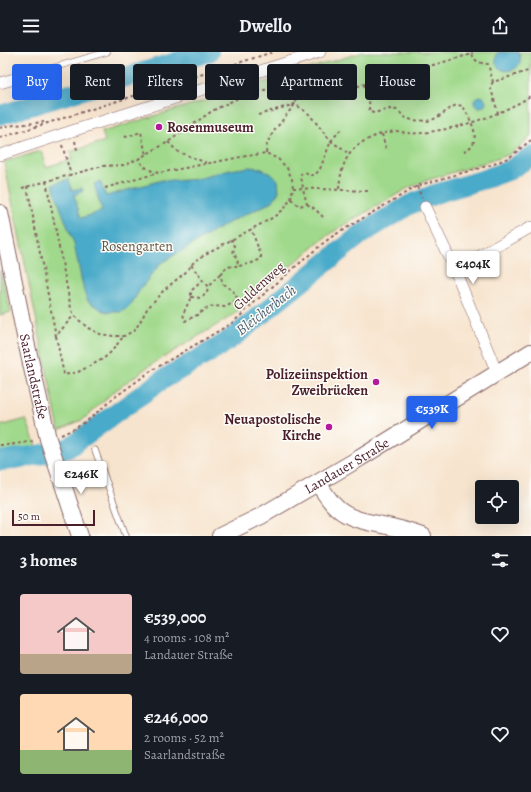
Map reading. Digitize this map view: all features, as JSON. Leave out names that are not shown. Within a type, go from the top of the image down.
[{"type":"main road","name":"Saarlandstraße","points":[[0,213],[25,339],[49,443],[80,536]]},
{"type":"main road","name":"Landauer Straße","points":[[220,536],[260,516],[318,483],[531,352]]},
{"type":"main road","points":[[318,483],[333,504],[345,514],[356,519],[398,528],[423,536]]},
{"type":"street","points":[[0,155],[320,52]]},
{"type":"street","points":[[0,83],[12,80]]},
{"type":"street","points":[[425,207],[454,270],[497,373]]},
{"type":"street","points":[[454,270],[531,227]]},
{"type":"lane","points":[[62,65],[107,52]]},
{"type":"lane","points":[[95,450],[126,536]]},
{"type":"path","points":[[0,138],[273,52]]},
{"type":"path","points":[[357,86],[472,53],[474,59],[481,64],[488,64],[493,82],[490,89],[498,112]]},
{"type":"path","points":[[493,82],[531,70]]},
{"type":"path","points":[[364,84],[369,99],[370,112],[374,113],[389,109],[397,110],[406,118],[427,122],[447,112],[452,107],[457,105],[463,106],[472,123],[475,138],[474,144],[468,150],[464,151]]},
{"type":"path","points":[[22,188],[103,166],[124,165],[138,160],[168,142],[212,111],[236,99],[261,90],[267,90]]},
{"type":"path","points":[[339,189],[342,167],[349,154],[363,141],[382,134],[396,132],[428,132],[454,128],[472,123],[524,101],[531,95]]},
{"type":"path","points":[[266,153],[267,143],[274,130],[295,104],[296,100]]},
{"type":"path","points":[[258,115],[295,104]]},
{"type":"path","points":[[295,104],[309,114],[331,141],[349,154]]},
{"type":"path","points":[[0,128],[6,126],[50,122]]},
{"type":"path","points":[[323,217],[307,204],[302,189],[301,178],[302,174],[305,173],[315,175],[320,169],[331,141],[342,128]]},
{"type":"path","points":[[125,136],[126,137],[141,132],[146,155]]},
{"type":"path","points":[[382,134],[386,148]]},
{"type":"path","points":[[59,135],[71,174]]},
{"type":"path","name":"Guldenweg","points":[[0,445],[49,443],[64,433],[76,428],[151,371],[232,323],[328,240],[417,188],[430,182],[494,164],[510,157],[531,140]]},
{"type":"path","points":[[168,142],[178,152],[207,163]]},
{"type":"path","points":[[27,186],[64,375],[78,372],[103,359],[124,336],[135,330],[147,308],[164,290],[187,271],[193,263],[207,253],[274,217],[284,208],[290,199],[293,188],[292,179],[286,168],[278,159],[266,153],[241,156],[159,173],[105,188]]},
{"type":"path","points":[[138,160],[141,165],[159,173]]},
{"type":"path","points":[[83,168],[84,172]]},
{"type":"path","points":[[46,181],[74,315],[88,328],[100,334],[124,336]]},
{"type":"path","points":[[293,188],[368,191]]},
{"type":"path","points":[[290,199],[299,206],[307,204]]},
{"type":"path","points":[[191,297],[201,298],[207,293],[208,287],[226,268],[252,263],[261,259],[251,229]]},
{"type":"path","points":[[231,240],[235,246],[233,253],[240,266]]},
{"type":"path","points":[[191,265],[208,287]]},
{"type":"path","points":[[203,280],[192,290],[191,297],[184,314],[185,321],[199,314],[204,308],[214,306],[225,307],[235,302],[237,298],[233,291],[223,284],[220,275]]},
{"type":"path","points":[[56,336],[74,315]]},
{"type":"green space","name":"Rosengarten","points":[[363,52],[531,52],[531,136],[508,155],[428,180],[408,188],[336,230],[253,297],[235,314],[149,366],[112,393],[84,419],[59,430],[4,162],[41,151],[46,167],[72,159],[70,152],[105,141],[102,132],[206,100],[259,100],[259,84],[267,81],[267,100],[357,100],[357,64],[324,64]]},
{"type":"green space","points":[[0,270],[11,312],[0,315]]},
{"type":"green space","points":[[26,419],[41,459],[0,465],[0,426]]},
{"type":"water","points":[[498,52],[518,52],[520,60],[519,66],[508,71],[502,70],[497,66],[496,60]]},
{"type":"water","points":[[478,96],[482,96],[486,102],[482,108],[478,108],[474,104],[474,100]]},
{"type":"water","points":[[249,167],[259,168],[269,172],[278,180],[279,191],[272,202],[230,222],[161,263],[141,288],[127,309],[121,312],[108,312],[88,301],[84,292],[74,244],[53,184],[69,179],[72,190],[82,188],[83,191],[74,195],[81,218],[102,211],[94,184],[100,181],[106,196],[162,180],[174,181],[197,179],[230,170]]},
{"type":"waterway","points":[[0,115],[209,52]]},
{"type":"waterway","name":"Bleicherbach","points":[[0,461],[39,455],[68,448],[162,380],[219,347],[240,332],[360,235],[409,205],[435,194],[510,170],[531,156]]},
{"type":"place","name":"Rosenmuseum","points":[[159,127]]},
{"type":"place","name":"Polizeiinspektion Zweibrücken","points":[[376,382]]},
{"type":"place","name":"Neuapostolische Kirche","points":[[329,427]]}]
